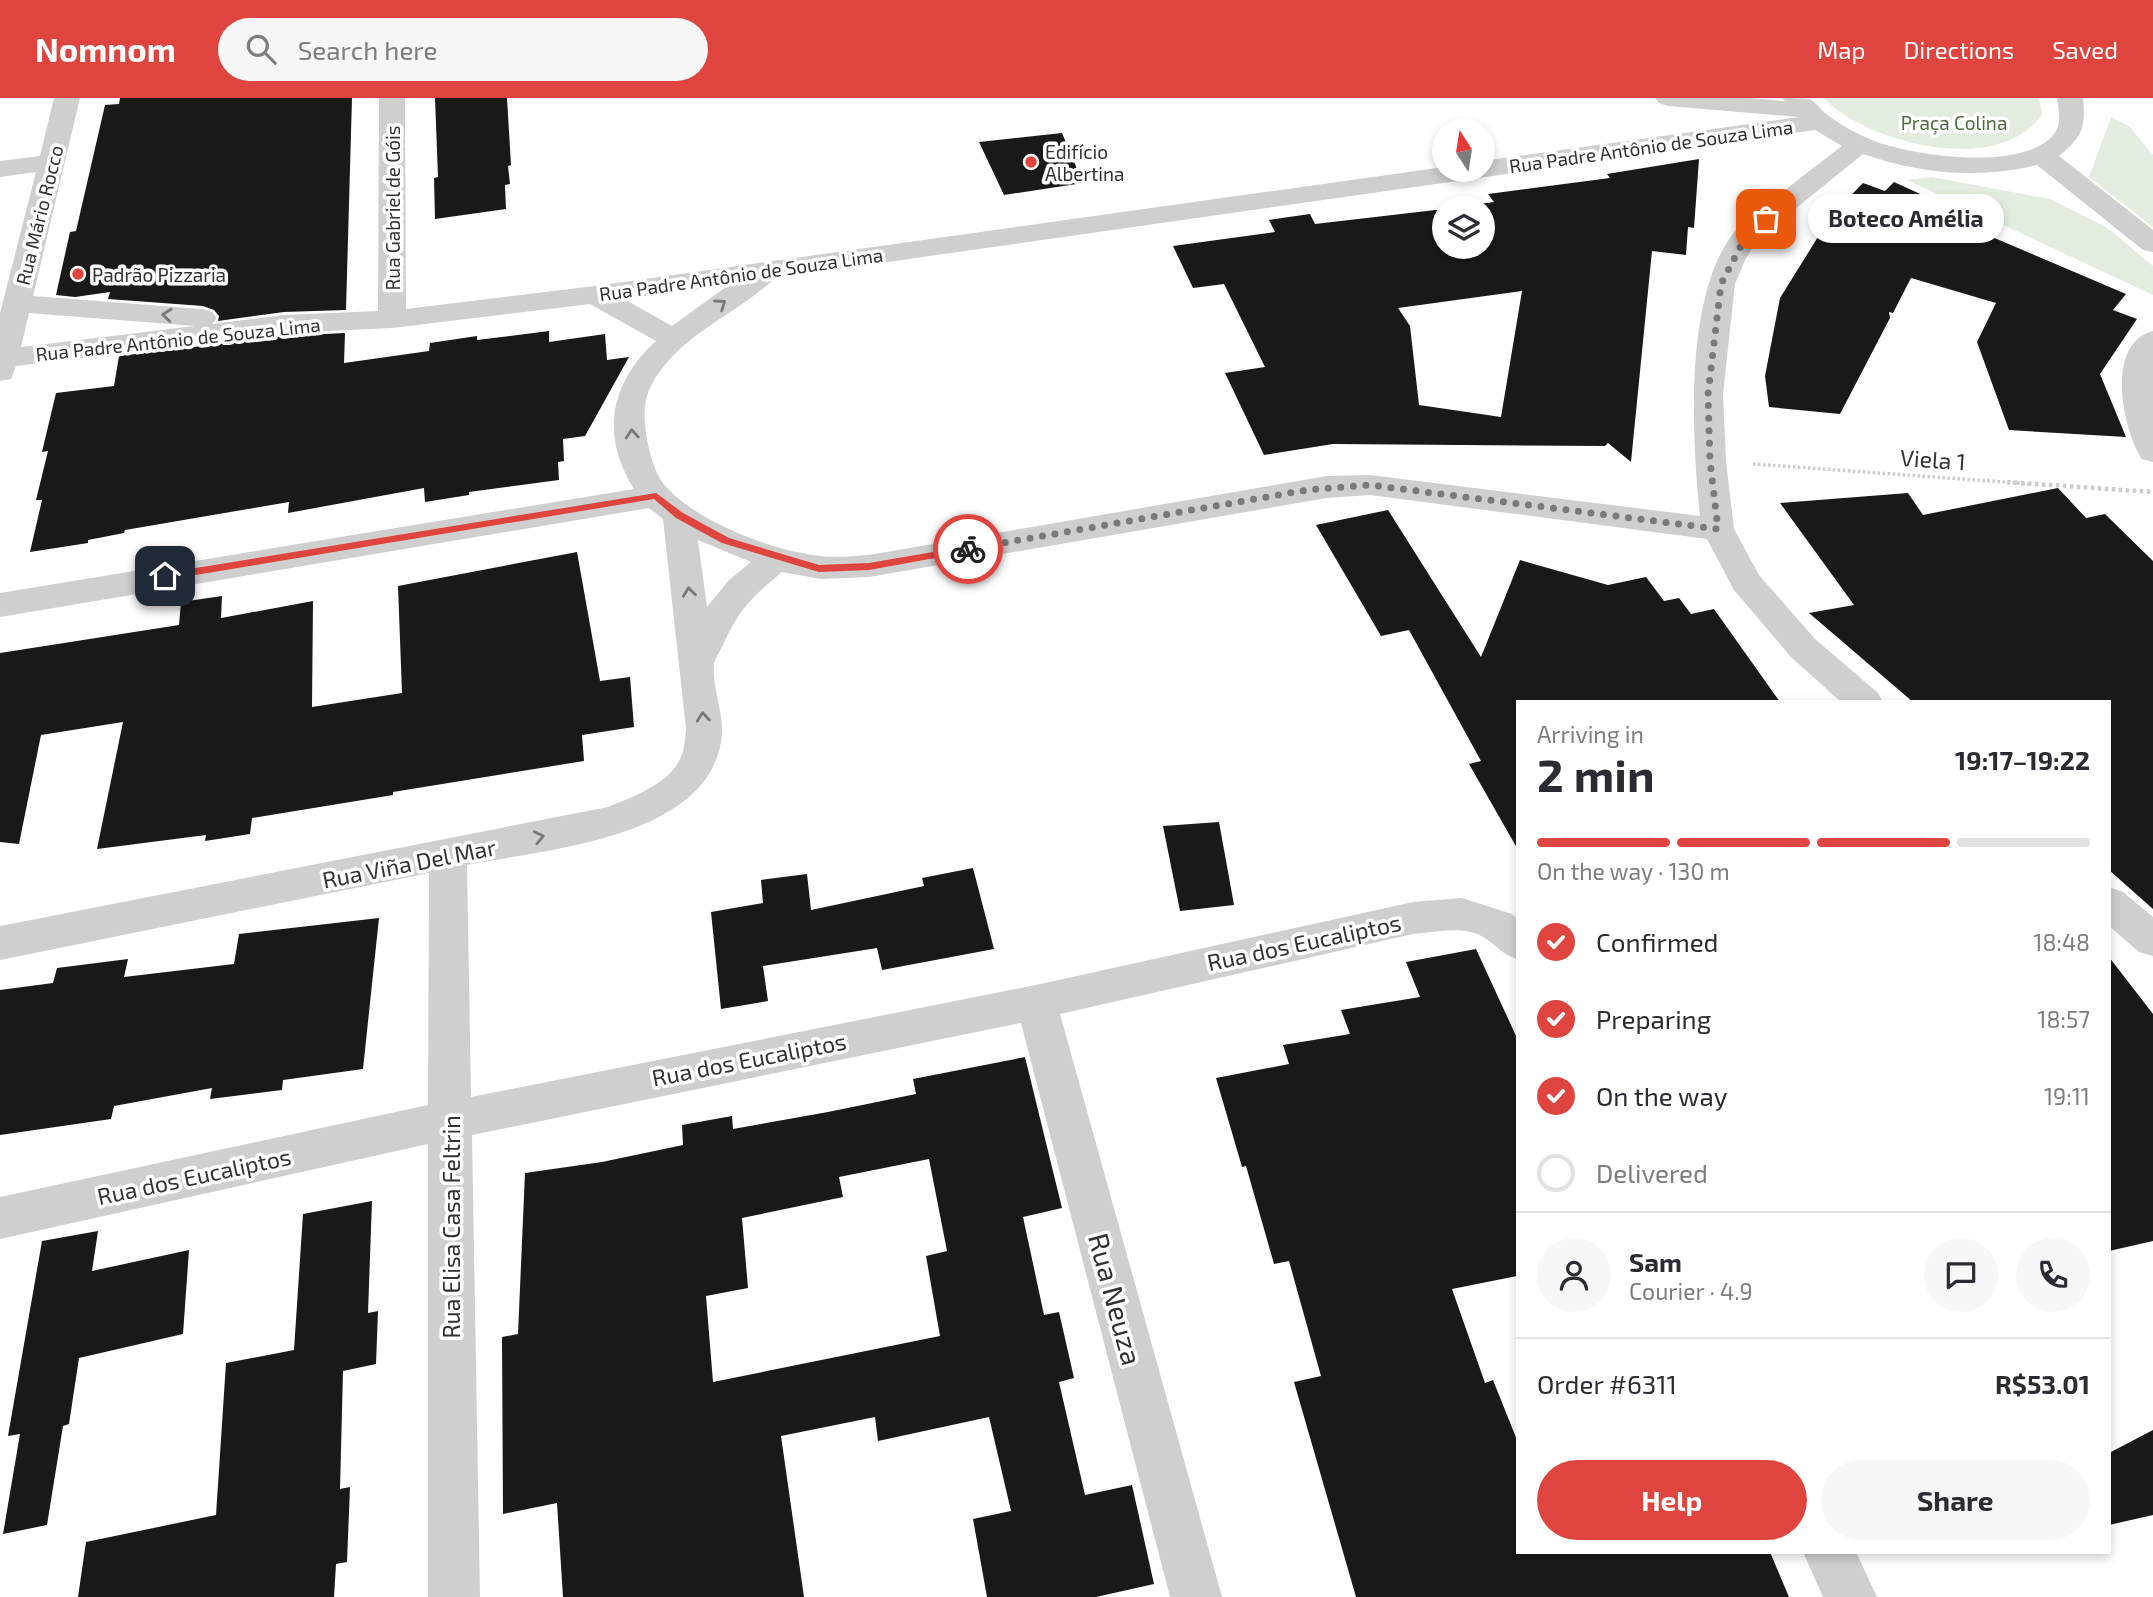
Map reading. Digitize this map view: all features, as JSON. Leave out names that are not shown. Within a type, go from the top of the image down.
[{"type":"street","name":"Rua Mário Rocco","points":[[1,363],[67,98]]},
{"type":"street","name":"Rua Gabriel de Góis","points":[[392,98],[392,318]]},
{"type":"street","points":[[1668,98],[1806,110],[1860,144],[1898,156],[1938,164],[1978,166],[2013,163],[2041,155],[2061,143],[2072,130],[2075,114],[2070,98]]},
{"type":"street","name":"Rua Padre Antônio de Souza Lima","points":[[1495,167],[1806,110]]},
{"type":"street","points":[[1860,144],[1747,234],[1731,260],[1721,284],[1708,394],[1710,461],[1718,529],[1746,582],[1803,648],[1863,700]]},
{"type":"street","points":[[2041,155],[2153,244]]},
{"type":"street","points":[[0,169],[51,162]]},
{"type":"street","name":"Rua Padre Antônio de Souza Lima","points":[[1,363],[284,324],[392,318],[594,295],[1432,177]]},
{"type":"street","points":[[769,271],[673,338],[634,387],[630,436],[642,474],[668,506],[726,541],[776,558],[819,569],[869,566],[1327,487],[1370,485],[1718,529]]},
{"type":"street","points":[[594,295],[673,338]]},
{"type":"street","points":[[17,303],[284,324]]},
{"type":"street","points":[[2153,340],[2144,346],[2135,372],[2153,452]]},
{"type":"street","points":[[0,605],[668,506]]},
{"type":"street","name":"Rua Viña Del Mar","points":[[0,943],[614,821],[656,803],[684,782],[699,759],[704,729],[698,660],[668,506]]},
{"type":"street","points":[[698,660],[722,610],[776,558]]},
{"type":"street","name":"Rua Elisa Casa Feltrin","points":[[448,856],[453,1597]]},
{"type":"street","points":[[2111,905],[2153,940]]},
{"type":"street","name":"Rua dos Eucaliptos","points":[[0,1218],[450,1120],[1036,1002],[1343,932],[1413,919],[1462,914],[1508,934]]},
{"type":"street","name":"Rua Neuza","points":[[1036,1002],[1196,1597]]},
{"type":"street","points":[[1829,1554],[1851,1597]]},
{"type":"path","name":"Viela 1","points":[[1710,461],[2153,492]]},
{"type":"green space","name":"Praça Colina","points":[[1824,98],[2039,98],[2042,114],[2023,133],[1997,145],[1966,149],[1934,147],[1901,140],[1870,129]]},
{"type":"green space","points":[[2111,117],[2129,126],[2153,155],[2153,227],[2089,177]]},
{"type":"green space","points":[[1931,177],[2050,199],[2106,227],[2153,266],[2153,295],[1907,180]]},
{"type":"building","points":[[120,98],[352,98],[346,310],[284,312],[218,321],[219,316],[214,310],[203,306],[108,299],[110,292],[75,297],[56,295],[70,232],[76,231],[105,105],[119,104]]},
{"type":"building","points":[[435,98],[507,98],[511,165],[508,166],[510,184],[505,185],[506,209],[435,219],[434,178],[438,177]]},
{"type":"building","name":"Edifício Albertina","points":[[1062,133],[1083,183],[1004,195],[979,142]]},
{"type":"building","points":[[1699,159],[1694,228],[1688,227],[1686,255],[1652,251],[1631,462],[1608,443],[1605,446],[1333,444],[1264,455],[1225,373],[1265,367],[1224,284],[1193,288],[1173,246],[1275,232],[1269,220],[1310,214],[1315,224],[1432,210],[1432,259],[1495,259],[1495,196],[1488,194],[1610,178],[1607,174]],"holes":[[[1522,291],[1501,417],[1419,405],[1410,326],[1398,308]]]},
{"type":"building","points":[[1894,182],[1940,203],[1936,209],[1997,230],[1992,237],[2126,294],[2113,310],[2137,319],[2100,374],[2126,437],[2009,430],[1977,342],[1996,303],[1911,278],[1893,313],[1889,312],[1890,318],[1840,414],[1769,407],[1765,376],[1780,298],[1831,216],[1863,183],[1885,191]]},
{"type":"building","points":[[549,331],[549,342],[605,334],[607,360],[629,357],[585,436],[563,439],[564,461],[558,462],[559,480],[469,492],[469,495],[425,502],[424,488],[288,513],[289,502],[125,530],[124,533],[88,540],[88,543],[30,552],[42,500],[36,500],[48,451],[42,452],[56,393],[114,386],[119,356],[284,336],[345,333],[344,363],[429,351],[430,343],[477,336],[477,340]]},
{"type":"building","points":[[2058,488],[2086,518],[2105,514],[2153,561],[2153,909],[2111,872],[2111,700],[1911,700],[1809,613],[1854,605],[1780,503],[1908,493],[1923,515]]},
{"type":"building","points":[[1388,510],[1481,657],[1520,560],[1608,585],[1646,577],[1664,601],[1679,598],[1691,614],[1714,609],[1779,700],[1516,700],[1516,846],[1469,764],[1481,761],[1409,630],[1381,636],[1316,525]]},
{"type":"building","points":[[577,552],[600,681],[630,677],[634,727],[582,735],[584,761],[252,818],[250,834],[205,841],[206,835],[97,849],[123,722],[41,735],[19,844],[0,842],[0,653],[179,625],[181,602],[222,596],[221,618],[313,601],[312,707],[402,693],[398,586]]},
{"type":"building","points":[[1219,822],[1234,905],[1180,911],[1163,826]]},
{"type":"building","points":[[973,868],[994,949],[882,970],[877,948],[763,966],[768,1001],[721,1009],[711,912],[763,903],[761,880],[807,874],[811,910],[924,886],[922,878]]},
{"type":"building","points":[[379,918],[363,1069],[283,1080],[282,1090],[210,1099],[212,1088],[114,1106],[111,1119],[0,1135],[0,990],[53,983],[57,968],[128,959],[124,977],[234,964],[239,934]]},
{"type":"building","points":[[1476,949],[1516,1036],[1516,1276],[1452,1289],[1485,1383],[1493,1380],[1516,1438],[1516,1554],[1771,1554],[1789,1597],[1356,1597],[1294,1382],[1321,1376],[1289,1261],[1274,1264],[1246,1166],[1242,1167],[1216,1078],[1289,1064],[1283,1045],[1350,1034],[1341,1010],[1420,997],[1406,962]]},
{"type":"building","points":[[2111,960],[2153,1014],[2153,1241],[2111,1251]]},
{"type":"building","points":[[1025,1057],[1062,1208],[1023,1217],[1044,1315],[1059,1312],[1074,1378],[1059,1382],[1085,1495],[1132,1485],[1154,1584],[1096,1597],[987,1597],[973,1519],[1011,1511],[989,1417],[878,1441],[875,1417],[781,1436],[804,1597],[563,1597],[557,1503],[503,1514],[502,1337],[518,1334],[525,1173],[602,1162],[683,1145],[682,1125],[732,1116],[733,1129],[916,1094],[913,1079]],"holes":[[[929,1159],[947,1251],[926,1256],[940,1336],[713,1382],[706,1296],[748,1288],[742,1218],[843,1197],[839,1177]]]},
{"type":"building","points":[[372,1201],[368,1313],[378,1311],[376,1364],[343,1371],[340,1489],[350,1487],[347,1562],[336,1564],[334,1597],[78,1597],[86,1542],[216,1515],[226,1363],[294,1350],[303,1214]]},
{"type":"building","points":[[98,1231],[92,1271],[189,1250],[183,1334],[79,1358],[69,1424],[63,1426],[47,1525],[3,1534],[20,1434],[8,1436],[42,1241]]},
{"type":"building","points":[[2153,1430],[2153,1515],[2111,1525],[2111,1452]]},
{"type":"way so far","points":[[968,549],[1307,490],[1370,485],[1718,529],[1710,461],[1708,394],[1721,284],[1731,260],[1747,234],[1766,219]]},
{"type":"place","name":"Edifício Albertina","points":[[1031,162]]},
{"type":"place","name":"Boteco Amélia","points":[[1766,219]]},
{"type":"place","name":"Padrão Pizzaria","points":[[78,274]]},
{"type":"route","points":[[165,576],[656,496],[679,516],[726,541],[819,569],[869,566],[968,549]]}]
